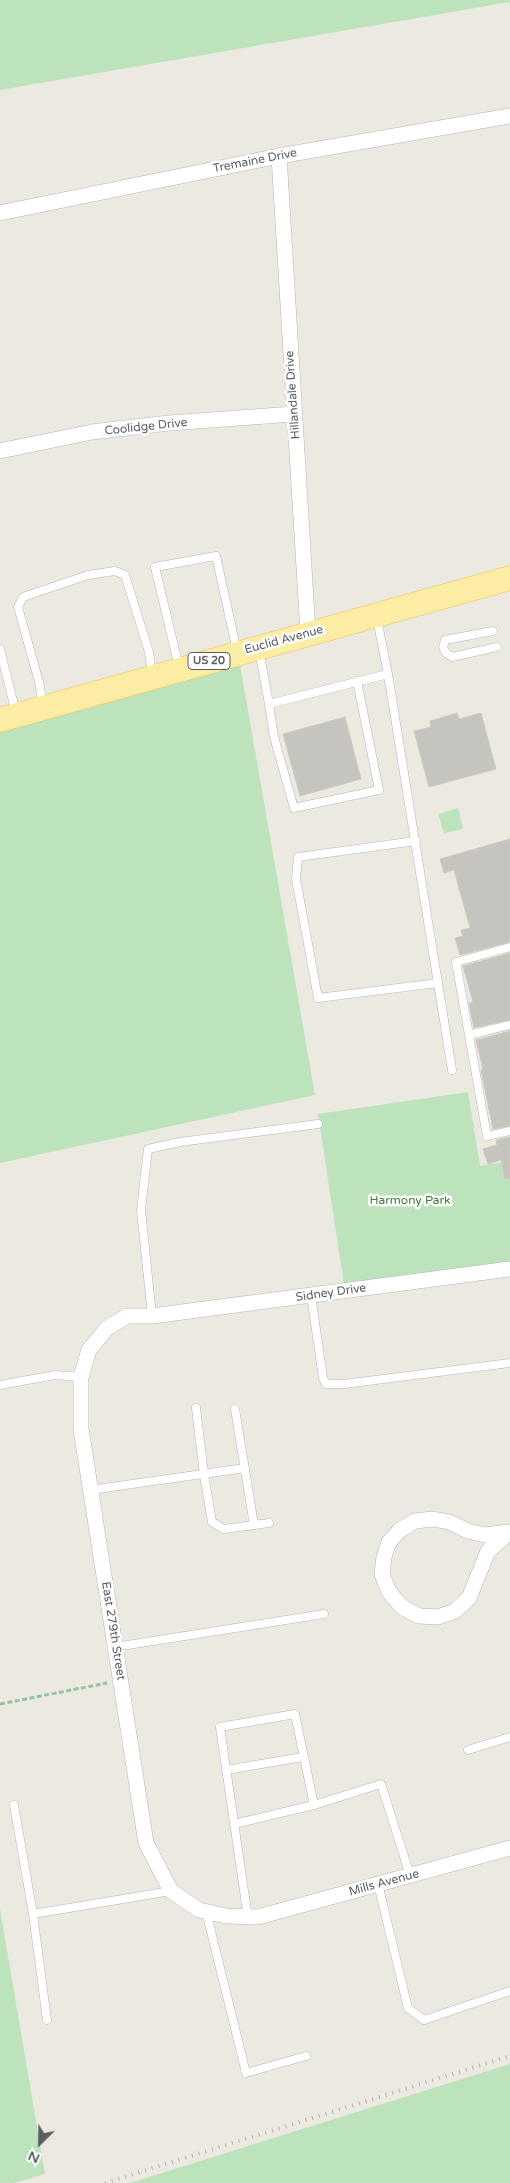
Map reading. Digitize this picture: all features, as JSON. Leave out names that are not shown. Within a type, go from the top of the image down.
[{"type":"main road","name":"Euclid Avenue","points":[[8,717],[510,578]]},
{"type":"street","name":"Tremaine Drive","points":[[0,212],[279,156],[510,116]]},
{"type":"street","name":"Hillandale Drive","points":[[279,156],[308,633]]},
{"type":"street","name":"Coolidge Drive","points":[[0,451],[92,432],[169,423],[294,414]]},
{"type":"street","name":"Sidney Drive","points":[[152,1316],[510,1269]]},
{"type":"street","name":"East 279th Street","points":[[152,1316],[127,1316],[106,1328],[89,1350],[81,1377],[81,1429],[146,1843],[172,1891],[198,1910],[253,1918]]},
{"type":"street","points":[[433,1519],[449,1522],[468,1531],[485,1535],[510,1532],[488,1551],[469,1598],[455,1611],[438,1617],[419,1616],[402,1607],[389,1592],[382,1574],[384,1557],[389,1542],[400,1530],[414,1521],[433,1519]]},
{"type":"street","name":"Mills Avenue","points":[[253,1918],[510,1848]]},
{"type":"lane","points":[[180,669],[155,567],[216,556],[248,650],[266,678],[274,737],[294,808],[379,790],[357,681]]},
{"type":"lane","points":[[44,707],[18,607],[23,597],[88,575],[115,571],[124,575],[149,652],[153,676]]},
{"type":"lane","points":[[376,614],[416,841],[452,1070]]},
{"type":"lane","points":[[493,631],[444,640],[443,646],[446,653],[452,658],[497,647]]},
{"type":"lane","points":[[0,649],[8,717]]},
{"type":"lane","points":[[269,704],[388,674]]},
{"type":"lane","points":[[416,841],[298,856],[296,879],[318,998],[438,983]]},
{"type":"lane","points":[[510,947],[456,962],[487,1136],[510,1130]]},
{"type":"lane","points":[[469,1035],[510,1025]]},
{"type":"lane","points":[[152,1316],[141,1210],[148,1150],[180,1142],[318,1124]]},
{"type":"lane","points":[[311,1295],[323,1378],[326,1384],[344,1384],[510,1363]]},
{"type":"lane","points":[[0,1385],[55,1374],[81,1377]]},
{"type":"lane","points":[[196,1408],[212,1522],[224,1529],[268,1523]]},
{"type":"lane","points":[[235,1409],[254,1525]]},
{"type":"lane","points":[[90,1490],[245,1468]]},
{"type":"lane","points":[[115,1647],[324,1614]]},
{"type":"lane","points":[[253,1918],[234,1824],[220,1727],[295,1714],[314,1805]]},
{"type":"lane","points":[[468,1750],[510,1737]]},
{"type":"lane","points":[[226,1770],[303,1757]]},
{"type":"lane","points":[[234,1824],[314,1805],[381,1784],[410,1876]]},
{"type":"lane","points":[[14,1805],[33,1914],[47,2020]]},
{"type":"lane","points":[[378,1884],[408,2008],[424,2020],[510,1991]]},
{"type":"lane","points":[[33,1914],[172,1891]]},
{"type":"lane","points":[[206,1911],[246,2073],[306,2056]]},
{"type":"path","points":[[0,1704],[120,1681]]},
{"type":"green space","points":[[0,0],[510,0],[510,2],[0,90]]},
{"type":"green space","points":[[238,653],[315,1095],[0,1163],[0,720]]},
{"type":"green space","points":[[458,808],[463,829],[444,833],[438,814]]},
{"type":"green space","name":"Harmony Park","points":[[468,1092],[480,1166],[510,1161],[510,1269],[345,1291],[318,1114]]},
{"type":"green space","points":[[0,1909],[45,2174],[14,2183],[0,2183]]},
{"type":"green space","points":[[510,2064],[510,2183],[130,2183]]},
{"type":"building","points":[[457,713],[459,719],[481,713],[496,769],[429,787],[414,731],[431,727],[430,721]]},
{"type":"building","points":[[345,717],[361,779],[300,796],[283,734]]},
{"type":"building","points":[[510,839],[510,942],[460,955],[455,938],[463,936],[461,930],[470,928],[454,870],[444,873],[440,859]]},
{"type":"building","points":[[510,953],[510,1020],[474,1028],[469,1003],[473,1002],[463,966]]},
{"type":"building","points":[[510,1031],[510,1126],[493,1129],[476,1040]]},
{"type":"building","points":[[510,1137],[510,1178],[505,1179],[501,1160],[488,1164],[483,1149],[497,1145],[496,1140]]},
{"type":"railway","points":[[105,2183],[510,2056]]}]
